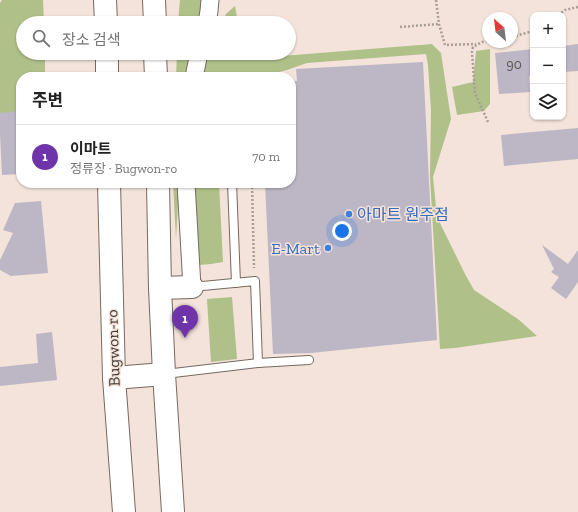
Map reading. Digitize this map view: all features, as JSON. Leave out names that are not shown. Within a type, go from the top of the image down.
[{"type":"street","points":[[105,0],[106,16]]},
{"type":"street","points":[[154,0],[155,16]]},
{"type":"street","points":[[106,60],[107,72]]},
{"type":"street","points":[[155,60],[156,72]]},
{"type":"street","points":[[195,72],[198,60]]},
{"type":"street","name":"Bugwon-ro","points":[[109,188],[114,378],[124,512]]},
{"type":"street","points":[[158,188],[160,288],[164,374],[174,512]]},
{"type":"street","points":[[160,288],[192,287],[186,188]]},
{"type":"street","points":[[114,378],[164,374]]},
{"type":"lane","points":[[232,188],[236,283]]},
{"type":"lane","points":[[192,287],[255,281],[258,363]]},
{"type":"lane","points":[[164,374],[258,363],[309,360]]},
{"type":"path","points":[[436,0],[439,24],[445,45],[478,44]]},
{"type":"path","points":[[562,12],[578,7]]},
{"type":"path","points":[[400,27],[439,24]]},
{"type":"path","points":[[518,36],[530,32]]},
{"type":"path","points":[[482,42],[473,47],[472,52],[475,93],[488,122]]},
{"type":"path","points":[[252,188],[255,281]]},
{"type":"green space","points":[[2,0],[43,0],[44,16],[16,16],[16,60],[45,60],[45,72],[16,72],[16,125],[0,126],[0,3]]},
{"type":"green space","points":[[180,0],[204,0],[201,16],[179,16]]},
{"type":"green space","points":[[235,6],[237,16],[225,16]]},
{"type":"green space","points":[[432,44],[441,53],[451,119],[433,177],[437,217],[474,290],[518,319],[537,336],[440,349],[430,177],[431,110],[426,54],[307,63],[279,72],[202,72],[206,60],[296,60],[296,55]]},
{"type":"green space","points":[[490,49],[490,104],[484,111],[457,115],[452,87],[473,82],[476,51]]},
{"type":"green space","points":[[177,60],[192,60],[189,72],[176,72]]},
{"type":"green space","points":[[173,188],[179,188],[176,240]]},
{"type":"green space","points":[[193,188],[219,188],[223,262],[199,265]]},
{"type":"green space","points":[[232,297],[237,359],[211,362],[207,299]]},
{"type":"building","points":[[578,44],[578,71],[566,72],[566,46]]},
{"type":"building","points":[[530,49],[530,92],[499,94],[495,53]]},
{"type":"building","name":"아마트 원주점","points":[[423,62],[437,340],[311,353],[273,354],[265,188],[296,188],[296,69]]},
{"type":"building","points":[[16,111],[16,174],[2,175],[0,113]]},
{"type":"building","points":[[578,128],[578,159],[504,166],[501,135]]},
{"type":"building","points":[[41,201],[48,273],[11,276],[0,270],[0,260],[13,233],[3,230],[15,203]]},
{"type":"building","points":[[542,245],[568,264],[578,250],[578,282],[566,299],[551,288],[559,277],[551,272],[554,269]]},
{"type":"building","points":[[52,332],[57,380],[0,386],[0,367],[38,363],[36,334]]},
{"type":"place","name":"아마트 원주점","points":[[349,214]]},
{"type":"place","name":"E-Mart","points":[[328,248]]},
{"type":"place","name":"이마트","points":[[185,338]]}]
